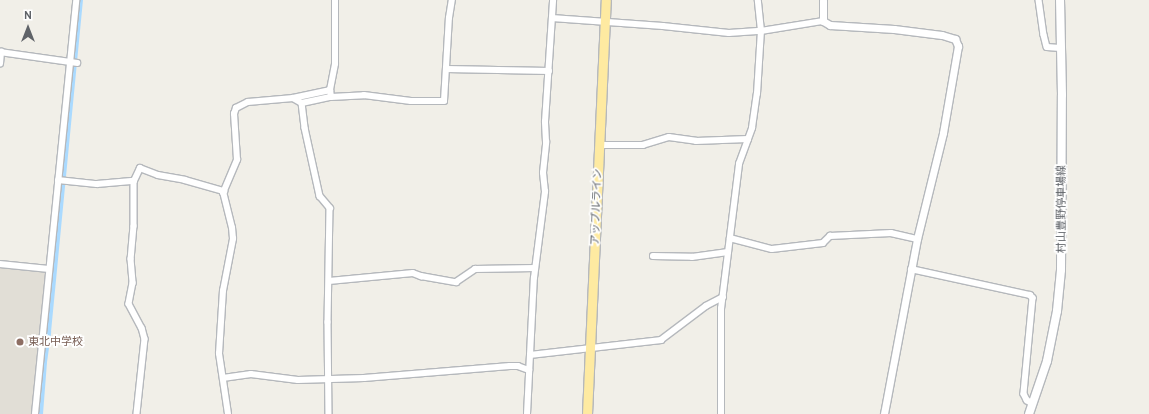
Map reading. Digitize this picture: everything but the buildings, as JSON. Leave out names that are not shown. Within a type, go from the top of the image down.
[{"type":"highway","name":"アップルライン","points":[[587,414],[606,0]]},
{"type":"main road","name":"村山豊野停車場線","points":[[1028,414],[1043,375],[1058,312],[1062,270],[1062,95],[1060,0]]},
{"type":"street","points":[[36,414],[49,269],[61,181],[73,63],[76,0]]},
{"type":"street","points":[[331,97],[330,90],[335,64],[335,0]]},
{"type":"street","points":[[293,98],[302,103],[331,97],[364,95],[411,101],[444,101],[449,18],[452,0]]},
{"type":"street","points":[[527,414],[535,268],[545,192],[543,173],[546,142],[545,122],[553,0]]},
{"type":"street","points":[[721,414],[720,339],[723,297],[739,164],[748,139],[758,94],[761,31],[758,0]]},
{"type":"street","points":[[823,0],[824,21]]},
{"type":"street","points":[[1039,0],[1047,47],[1060,48]]},
{"type":"street","points":[[552,18],[729,32],[761,31],[824,21],[830,25],[894,29],[942,35],[955,39],[958,46],[943,133],[917,239],[884,414]]},
{"type":"street","points":[[0,64],[1,52],[73,63]]},
{"type":"street","points":[[447,69],[549,71]]},
{"type":"street","points":[[228,414],[219,354],[223,291],[233,239],[224,191],[237,160],[234,114],[236,108],[248,102],[293,98],[330,90]]},
{"type":"street","points":[[302,103],[305,128],[320,196],[330,208],[328,281],[329,414]]},
{"type":"street","points":[[600,145],[643,145],[669,137],[696,141],[748,139]]},
{"type":"street","points":[[137,414],[145,339],[142,328],[129,304],[133,283],[131,259],[134,226],[134,181],[140,168],[158,175],[185,180],[224,191]]},
{"type":"street","points":[[61,181],[97,184],[134,181]]},
{"type":"street","points":[[730,238],[772,249],[822,243],[830,236],[891,233],[917,239]]},
{"type":"street","points":[[653,256],[692,257],[728,252]]},
{"type":"street","points":[[0,264],[49,269]]},
{"type":"street","points":[[328,281],[413,273],[421,276],[456,282],[475,269],[535,268]]},
{"type":"street","points":[[911,270],[1030,295],[1033,298],[1024,394],[1027,400],[1033,404]]},
{"type":"street","points":[[530,355],[661,340],[706,306],[723,297]]},
{"type":"street","points":[[223,378],[251,374],[289,379],[328,380],[510,366],[518,366],[529,370]]},
{"type":"shaded area","name":"東北中学校","points":[[0,266],[47,271],[34,414],[0,414]]},
{"type":"waterway","points":[[40,414],[80,0]]},
{"type":"place","name":"東北中学校","points":[[20,342]]}]
